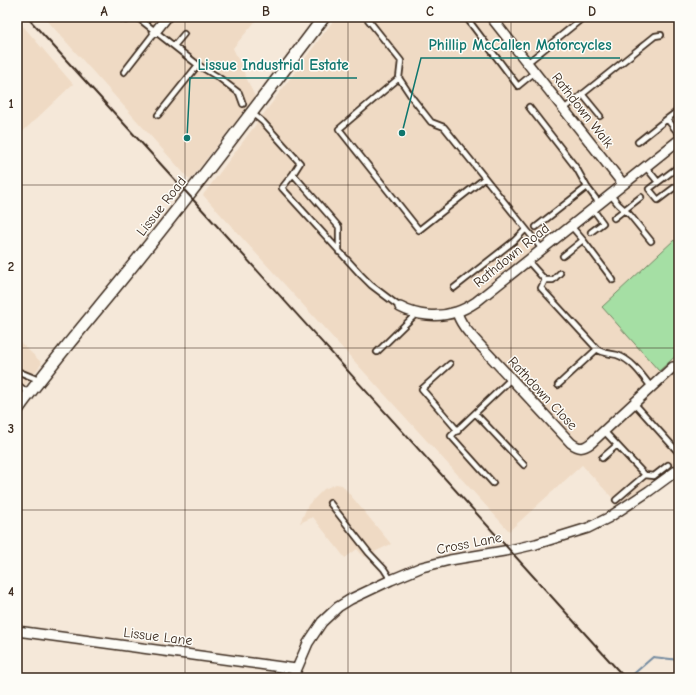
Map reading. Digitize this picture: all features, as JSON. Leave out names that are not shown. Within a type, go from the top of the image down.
[{"type":"street","points":[[155,32],[167,17]]},
{"type":"street","name":"Lissue Road","points":[[17,410],[252,113],[324,17]]},
{"type":"street","name":"Rathdown Walk","points":[[491,17],[623,184]]},
{"type":"street","name":"Rathdown Road","points":[[400,307],[416,314],[440,315],[458,312],[476,302],[679,140]]},
{"type":"street","name":"Rathdown Close","points":[[458,312],[458,316],[468,331],[511,379],[576,447],[581,448],[586,446],[676,365]]},
{"type":"street","name":"Cross Lane","points":[[293,678],[308,643],[322,622],[330,613],[351,599],[390,580],[422,567],[536,544],[588,528],[608,518],[679,470]]},
{"type":"street","name":"Lissue Lane","points":[[17,632],[296,669]]},
{"type":"lane","points":[[118,17],[126,20],[137,17],[198,65],[218,77],[239,93],[243,104]]},
{"type":"lane","points":[[366,17],[401,61],[398,78],[338,129],[419,230],[485,178]]},
{"type":"lane","points":[[466,17],[518,86],[535,72]]},
{"type":"lane","points":[[527,63],[584,17]]},
{"type":"lane","points":[[124,72],[155,32]]},
{"type":"lane","points":[[174,46],[184,34]]},
{"type":"lane","points":[[564,109],[655,36],[661,34]]},
{"type":"lane","points":[[158,115],[198,65]]},
{"type":"lane","points":[[398,78],[431,122],[444,127],[542,249]]},
{"type":"lane","points":[[582,94],[600,116]]},
{"type":"lane","points":[[529,107],[577,170],[587,187],[603,222],[591,232]]},
{"type":"lane","points":[[638,142],[679,110]]},
{"type":"lane","points":[[252,113],[263,122],[300,162],[293,174],[340,227],[339,252]]},
{"type":"lane","points":[[667,119],[679,134]]},
{"type":"lane","points":[[645,166],[658,182]]},
{"type":"lane","points":[[679,168],[678,167],[649,189],[658,200],[679,184]]},
{"type":"lane","name":"Rathdown Road","points":[[293,174],[282,188],[350,264],[371,285],[400,307]]},
{"type":"lane","points":[[536,227],[587,187]]},
{"type":"lane","points":[[610,194],[630,215],[651,241]]},
{"type":"lane","points":[[614,218],[641,197]]},
{"type":"lane","points":[[571,225],[613,280]]},
{"type":"lane","points":[[454,288],[514,241],[526,229]]},
{"type":"lane","points":[[562,256],[583,240]]},
{"type":"lane","points":[[528,260],[545,280],[553,280],[560,273]]},
{"type":"lane","points":[[545,280],[541,288],[596,349],[604,353],[618,355],[627,360],[651,387]]},
{"type":"lane","points":[[377,352],[416,314]]},
{"type":"lane","points":[[558,385],[596,349]]},
{"type":"lane","points":[[450,364],[422,389],[458,430]]},
{"type":"lane","points":[[17,371],[34,378],[38,382]]},
{"type":"lane","points":[[493,483],[451,436],[476,414],[511,379]]},
{"type":"lane","points":[[17,384],[29,394]]},
{"type":"lane","points":[[634,402],[678,452]]},
{"type":"lane","points":[[476,414],[524,465]]},
{"type":"lane","points":[[604,430],[645,475],[654,476],[668,465]]},
{"type":"lane","points":[[602,458],[617,445]]},
{"type":"lane","points":[[616,500],[645,475]]},
{"type":"lane","points":[[330,503],[369,553],[384,569],[390,580]]},
{"type":"shaded area","points":[[44,17],[259,17],[233,48],[255,97],[190,180]]},
{"type":"shaded area","points":[[336,17],[679,17],[679,464],[618,504],[582,465],[509,531],[203,195]]},
{"type":"shaded area","points":[[17,19],[73,84],[17,137]]},
{"type":"shaded area","points":[[21,343],[42,363],[17,396],[17,346]]},
{"type":"shaded area","points":[[336,484],[342,485],[391,544],[364,557],[357,549],[345,558],[313,517],[300,523],[308,505],[324,489]]},
{"type":"green space","points":[[674,240],[679,246],[679,353],[659,371],[602,307]]},
{"type":"waterway","points":[[629,678],[653,657],[679,660]]},
{"type":"railway","points":[[27,17],[625,678]]},
{"type":"place","name":"Phillip McCallen Motorcycles","points":[[402,133]]},
{"type":"place","name":"Lissue Industrial Estate","points":[[187,138]]}]
